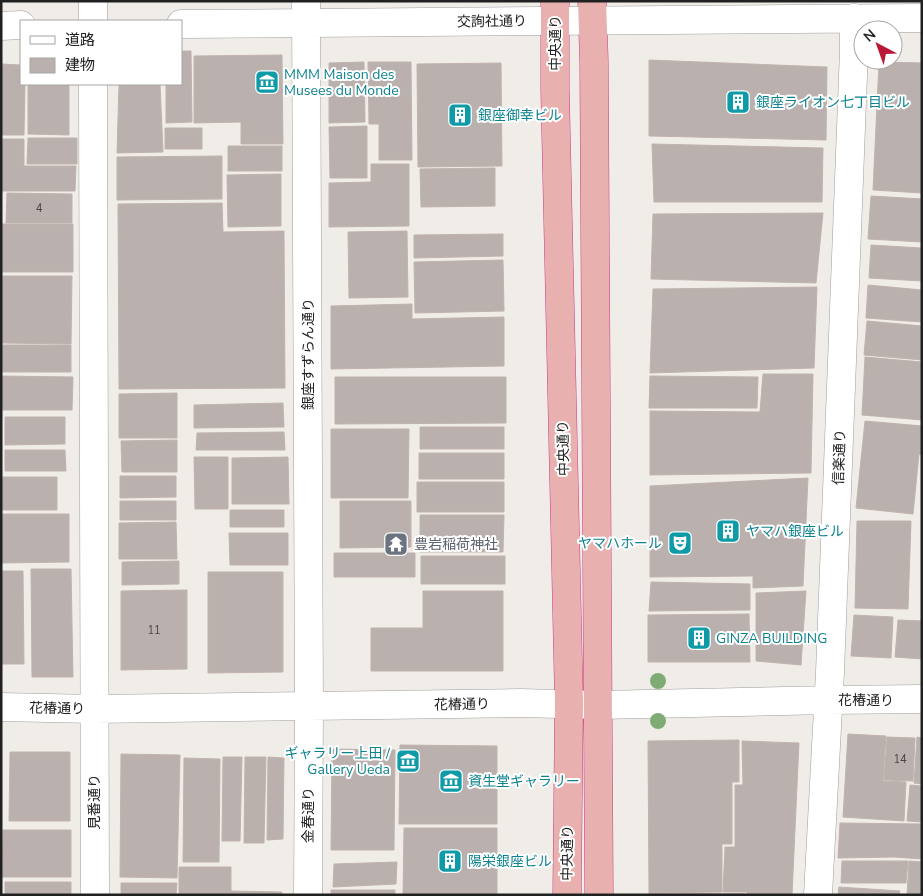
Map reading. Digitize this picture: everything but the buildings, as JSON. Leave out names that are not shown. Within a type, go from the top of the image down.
[{"type":"highway","name":"中央通り","points":[[555,11],[569,703],[567,895]]},
{"type":"highway","points":[[592,11],[595,81],[599,895]]},
{"type":"street","points":[[93,1],[93,20]]},
{"type":"street","name":"交詢社通り","points":[[182,24],[306,12],[592,11],[922,18]]},
{"type":"street","name":"銀座すずらん通り","points":[[306,12],[309,706]]},
{"type":"street","name":"信楽通り","points":[[818,895],[829,700],[854,18]]},
{"type":"street","points":[[1,26],[20,26]]},
{"type":"street","name":"見番通り","points":[[93,85],[95,895]]},
{"type":"street","name":"花椿通り","points":[[1,707],[94,709],[569,703],[599,705],[922,699]]},
{"type":"street","name":"金春通り","points":[[308,895],[309,706]]},
{"type":"place","name":"MMM Maison des Musees du Monde","points":[[267,82]]},
{"type":"place","name":"銀座ライオン七丁目ビル","points":[[738,102]]},
{"type":"place","name":"銀座御幸ビル","points":[[460,115]]},
{"type":"place","name":"ヤマハ銀座ビル","points":[[728,531]]},
{"type":"place","name":"ヤマハホール","points":[[680,543]]},
{"type":"place","name":"豊岩稲荷神社","points":[[396,544]]},
{"type":"place","name":"GINZA BUILDING","points":[[699,638]]},
{"type":"place","name":"ギャラリー上田 / Gallery Ueda","points":[[408,761]]},
{"type":"place","name":"資生堂ギャラリー","points":[[451,781]]},
{"type":"place","name":"陽栄銀座ビル","points":[[450,861]]}]
